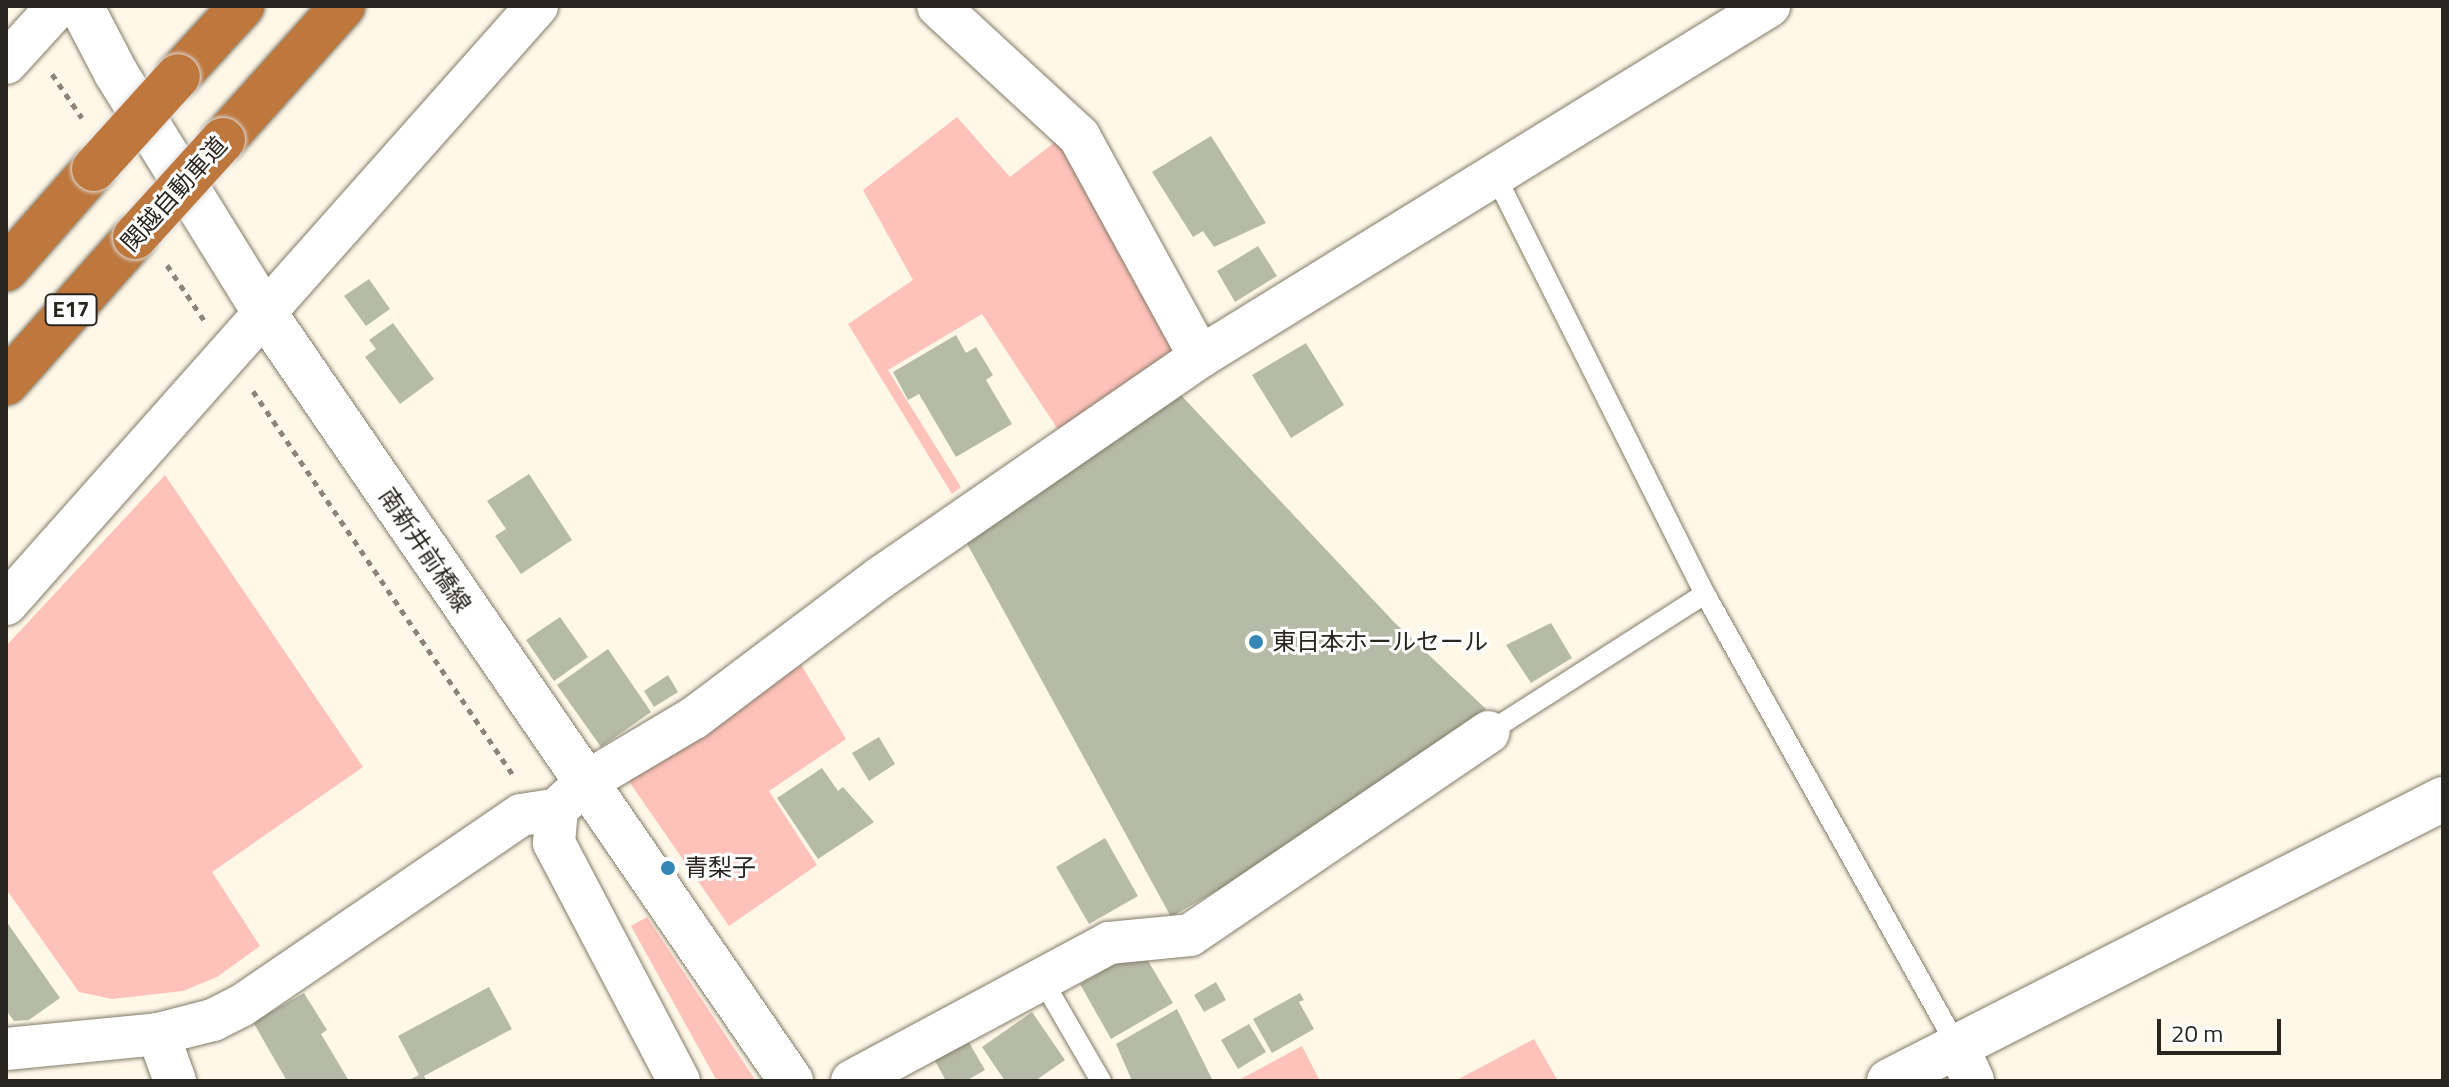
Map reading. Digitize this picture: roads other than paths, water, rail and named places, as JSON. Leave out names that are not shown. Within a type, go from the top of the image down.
[{"type":"highway","points":[[6,269],[242,6]]},
{"type":"highway","name":"関越自動車道","points":[[6,383],[150,250],[223,140],[343,6]]},
{"type":"main road","name":"南新井前橋線","points":[[81,6],[116,73],[266,315],[571,796],[791,1081]]},
{"type":"main road","points":[[1889,1081],[1965,1063],[2443,799]]},
{"type":"street","points":[[26,63],[58,6]]},
{"type":"street","points":[[6,604],[266,315],[537,6]]},
{"type":"street","points":[[938,6],[1079,136],[1200,357]]},
{"type":"street","points":[[6,1049],[188,1029],[241,1006],[521,815],[571,796],[694,718],[881,577],[1200,357],[1769,6]]},
{"type":"street","points":[[852,1081],[1109,943],[1190,935],[1489,732]]},
{"type":"street","points":[[571,796],[554,843],[679,1081]]},
{"type":"street","points":[[158,1034],[175,1081]]},
{"type":"lane","points":[[1496,177],[1705,594],[1965,1063]]},
{"type":"lane","points":[[1489,732],[1705,594]]},
{"type":"lane","points":[[1043,981],[1101,1081]]},
{"type":"place","name":"東日本ホールセール","points":[[1256,642]]},
{"type":"place","name":"青梨子","points":[[668,868]]}]
